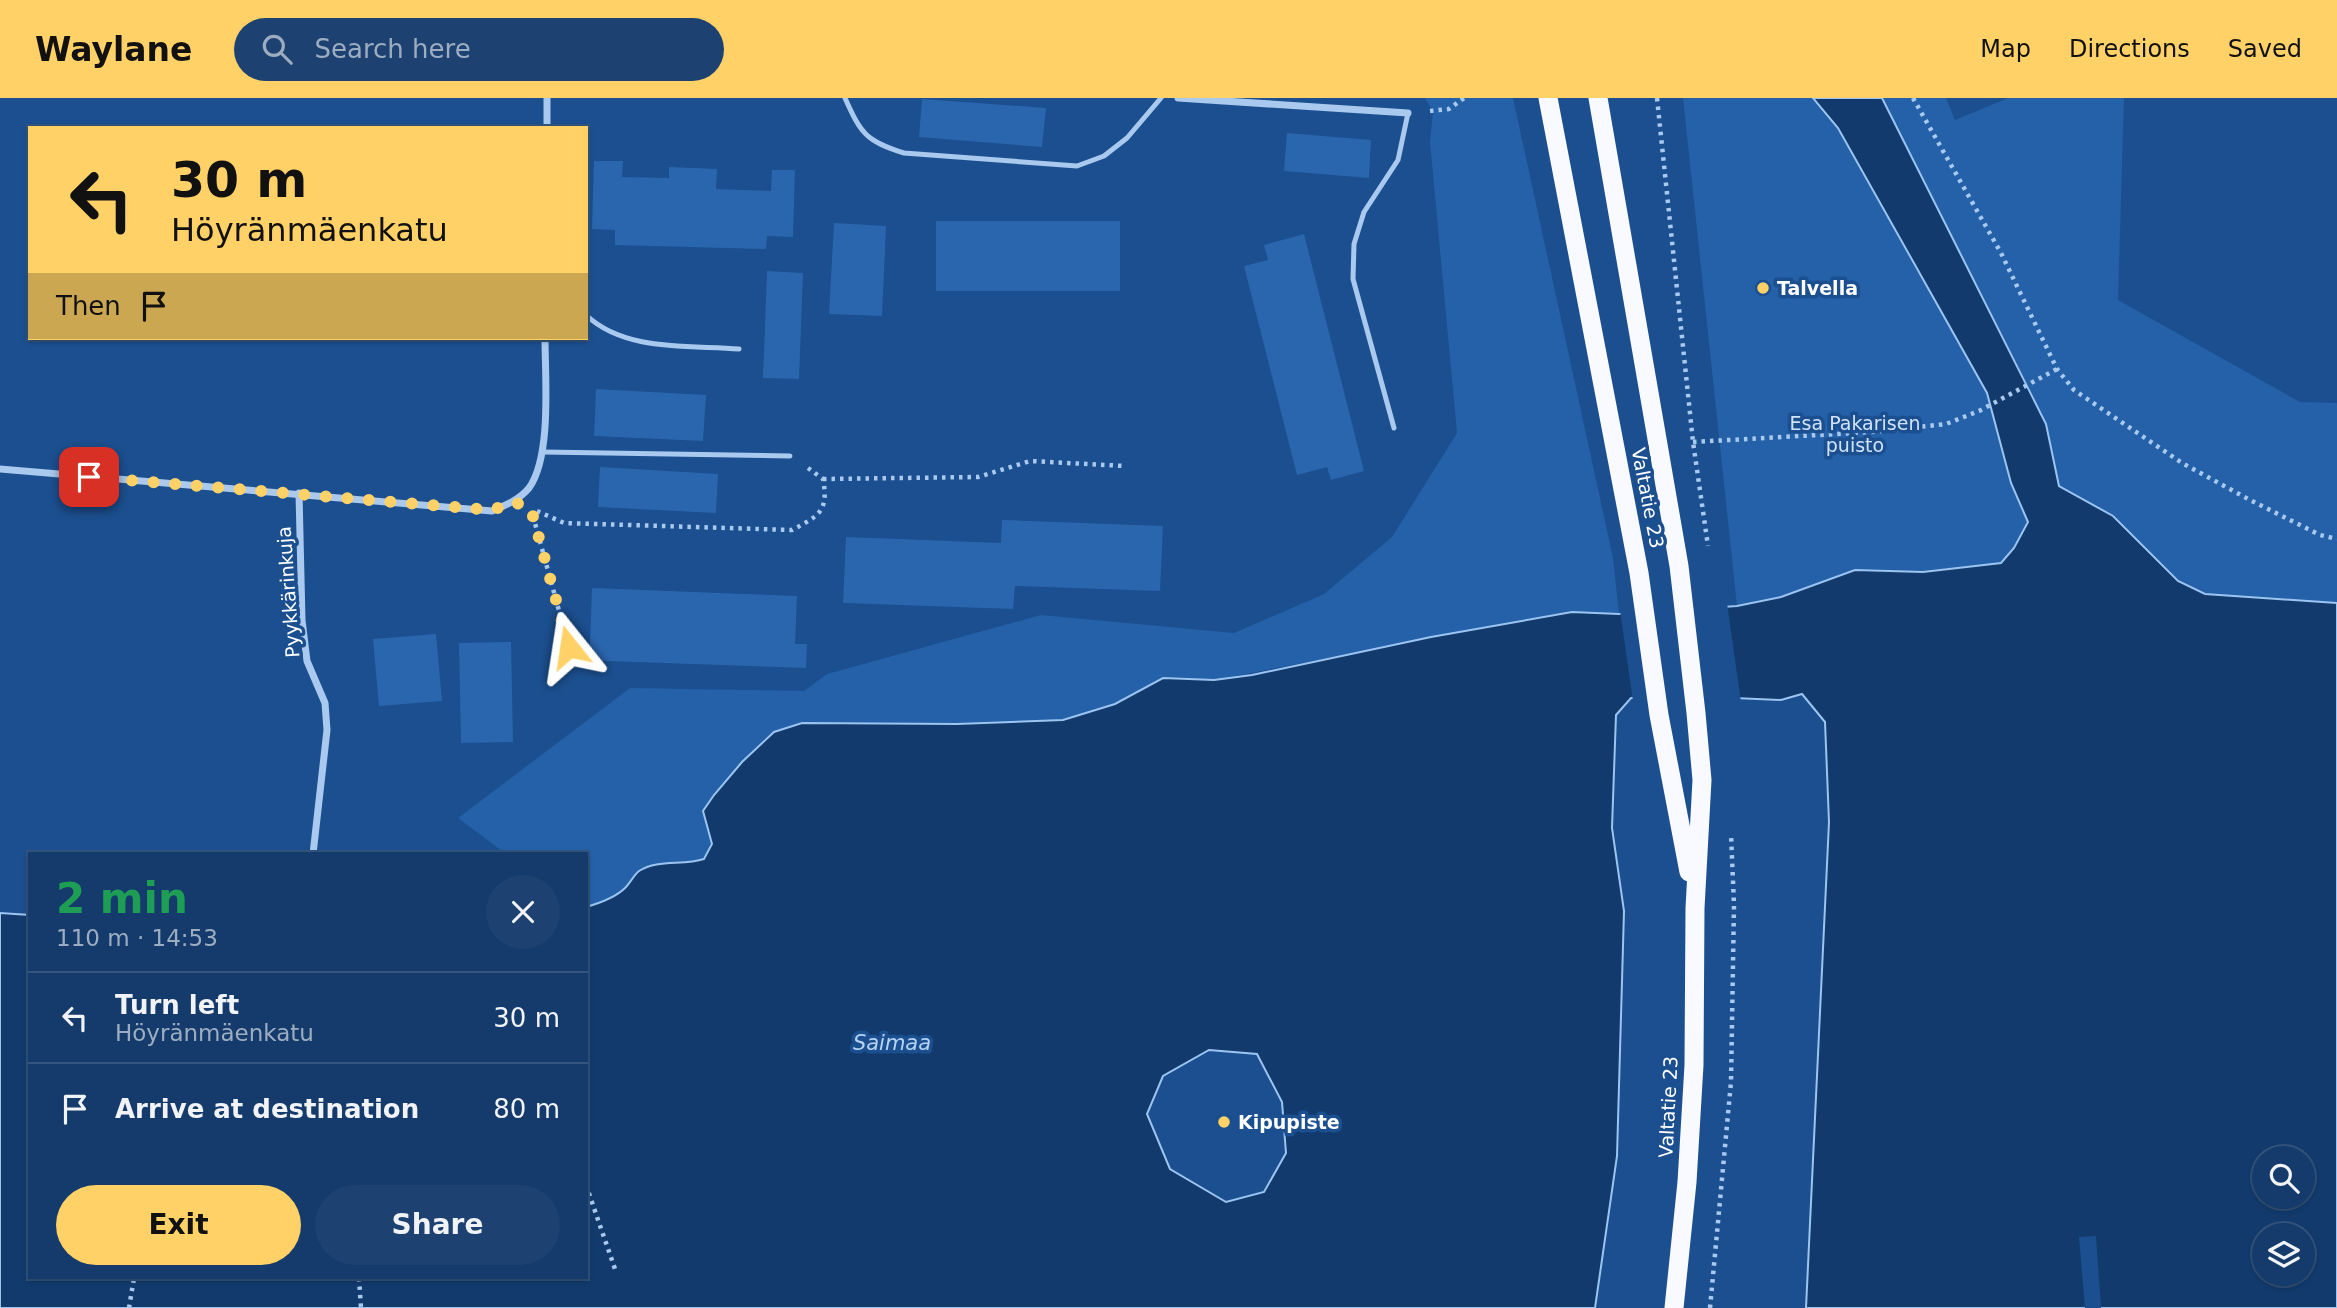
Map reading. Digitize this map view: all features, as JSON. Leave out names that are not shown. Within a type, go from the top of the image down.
[{"type":"highway","name":"Valtatie 23","points":[[1548,98],[1639,573],[1659,715],[1695,908]]},
{"type":"highway","name":"Valtatie 23","points":[[1598,98],[1679,566],[1702,780],[1695,908],[1694,1065],[1687,1182],[1674,1308]]},
{"type":"street","points":[[547,98],[547,126]]},
{"type":"street","points":[[1178,98],[1408,113]]},
{"type":"street","points":[[0,469],[492,510],[514,502],[529,487],[543,452],[545,340]]},
{"type":"street","name":"Pyykkärinkuja","points":[[299,493],[302,620],[306,661],[325,702],[327,730],[313,852]]},
{"type":"lane","points":[[845,98],[858,127],[877,145],[904,153],[1077,166],[1104,156],[1128,138],[1161,98]]},
{"type":"lane","points":[[1394,428],[1353,279],[1354,244],[1364,212],[1398,160],[1408,113]]},
{"type":"lane","points":[[588,316],[616,335],[647,343],[739,349]]},
{"type":"lane","points":[[543,452],[790,456]]},
{"type":"path","points":[[1408,113],[1449,109],[1464,98]]},
{"type":"path","points":[[1657,98],[1693,443],[1710,557]]},
{"type":"path","points":[[1913,98],[2001,253],[2057,369],[2074,390],[2182,463],[2262,506],[2320,534],[2337,539]]},
{"type":"path","points":[[1693,443],[1872,432],[1946,424],[1979,411],[2057,369]]},
{"type":"path","points":[[790,456],[823,479],[978,477],[1030,461],[1125,466]]},
{"type":"path","points":[[569,647],[531,509],[564,523],[792,530],[813,519],[824,509],[826,494],[823,479]]},
{"type":"path","points":[[1710,1308],[1731,1082],[1734,905],[1731,822]]},
{"type":"path","points":[[588,1191],[615,1269]]},
{"type":"path","points":[[129,1308],[134,1279]]},
{"type":"path","points":[[359,1279],[361,1308]]},
{"type":"green space","points":[[1425,98],[1513,98],[1613,558],[1619,614],[1572,612],[1214,680],[1163,678],[1115,704],[1063,720],[957,724],[802,723],[774,732],[742,762],[714,795],[703,811],[712,844],[704,859],[646,867],[617,895],[588,906],[588,852],[503,852],[458,818],[630,688],[804,691],[827,674],[1041,615],[1234,633],[1324,594],[1392,537],[1457,433],[1430,142],[1433,112]]},
{"type":"green space","name":"Esa Pakarisen puisto","points":[[1683,98],[1813,98],[1838,128],[1987,393],[2011,483],[2028,522],[2014,548],[2001,563],[1923,572],[1855,570],[1781,597],[1737,606]]},
{"type":"green space","points":[[1882,98],[1946,98],[1955,120],[2008,98],[2124,98],[2118,300],[2300,402],[2337,403],[2337,603],[2205,594],[2178,581],[2113,516],[2059,486],[2046,424]]},
{"type":"water","name":"Saimaa","points":[[1813,98],[1882,98],[2046,424],[2059,486],[2113,516],[2178,581],[2205,594],[2337,603],[2337,1308],[1806,1308],[1829,822],[1825,722],[1802,694],[1781,700],[1688,696],[1631,698],[1616,715],[1612,828],[1624,911],[1617,1156],[1595,1308],[0,1308],[0,913],[28,915],[28,1279],[588,1279],[588,906],[617,895],[646,867],[704,859],[712,844],[703,811],[742,762],[774,732],[802,723],[957,724],[1063,720],[1115,704],[1163,678],[1214,680],[1252,675],[1431,637],[1572,612],[1619,614],[1737,606],[1781,597],[1855,570],[1923,572],[2001,563],[2014,548],[2028,522],[2011,483],[1987,393],[1838,128]],"holes":[[[1209,1050],[1257,1054],[1282,1102],[1286,1153],[1264,1192],[1226,1202],[1170,1169],[1147,1114],[1163,1076]]]},
{"type":"pier","points":[[1727,603],[1741,702],[1633,701],[1620,611]]},
{"type":"pier","points":[[2096,1236],[2101,1308],[2085,1308],[2079,1237]]},
{"type":"building","points":[[922,99],[1046,108],[1042,147],[919,137]]},
{"type":"building","points":[[1287,133],[1371,140],[1369,178],[1284,171]]},
{"type":"building","points":[[594,161],[623,161],[622,177],[669,178],[669,167],[717,169],[716,189],[771,191],[772,170],[795,170],[793,237],[767,236],[766,249],[615,245],[615,230],[592,229]]},
{"type":"building","points":[[936,221],[1120,221],[1120,291],[936,291]]},
{"type":"building","points":[[834,223],[886,226],[882,316],[829,314]]},
{"type":"building","points":[[1304,234],[1364,471],[1331,480],[1327,467],[1297,475],[1244,266],[1268,260],[1264,245]]},
{"type":"building","points":[[767,271],[803,273],[799,379],[763,378]]},
{"type":"building","points":[[596,389],[706,395],[703,441],[594,436]]},
{"type":"building","points":[[600,467],[718,474],[716,513],[598,507]]},
{"type":"building","points":[[1002,520],[1163,526],[1160,591],[1015,586],[1013,609],[843,603],[846,537],[1001,543]]},
{"type":"building","points":[[592,588],[797,596],[795,644],[807,644],[806,668],[580,660],[580,644],[590,644]]},
{"type":"building","points":[[436,634],[442,701],[379,706],[373,639]]},
{"type":"building","points":[[511,642],[513,742],[461,743],[459,643]]},
{"type":"place","name":"Talvella","points":[[1763,288]]},
{"type":"place","name":"Kipupiste","points":[[1224,1122]]},
{"type":"route","points":[[89,477],[492,510],[514,502],[531,509],[569,647]]}]
